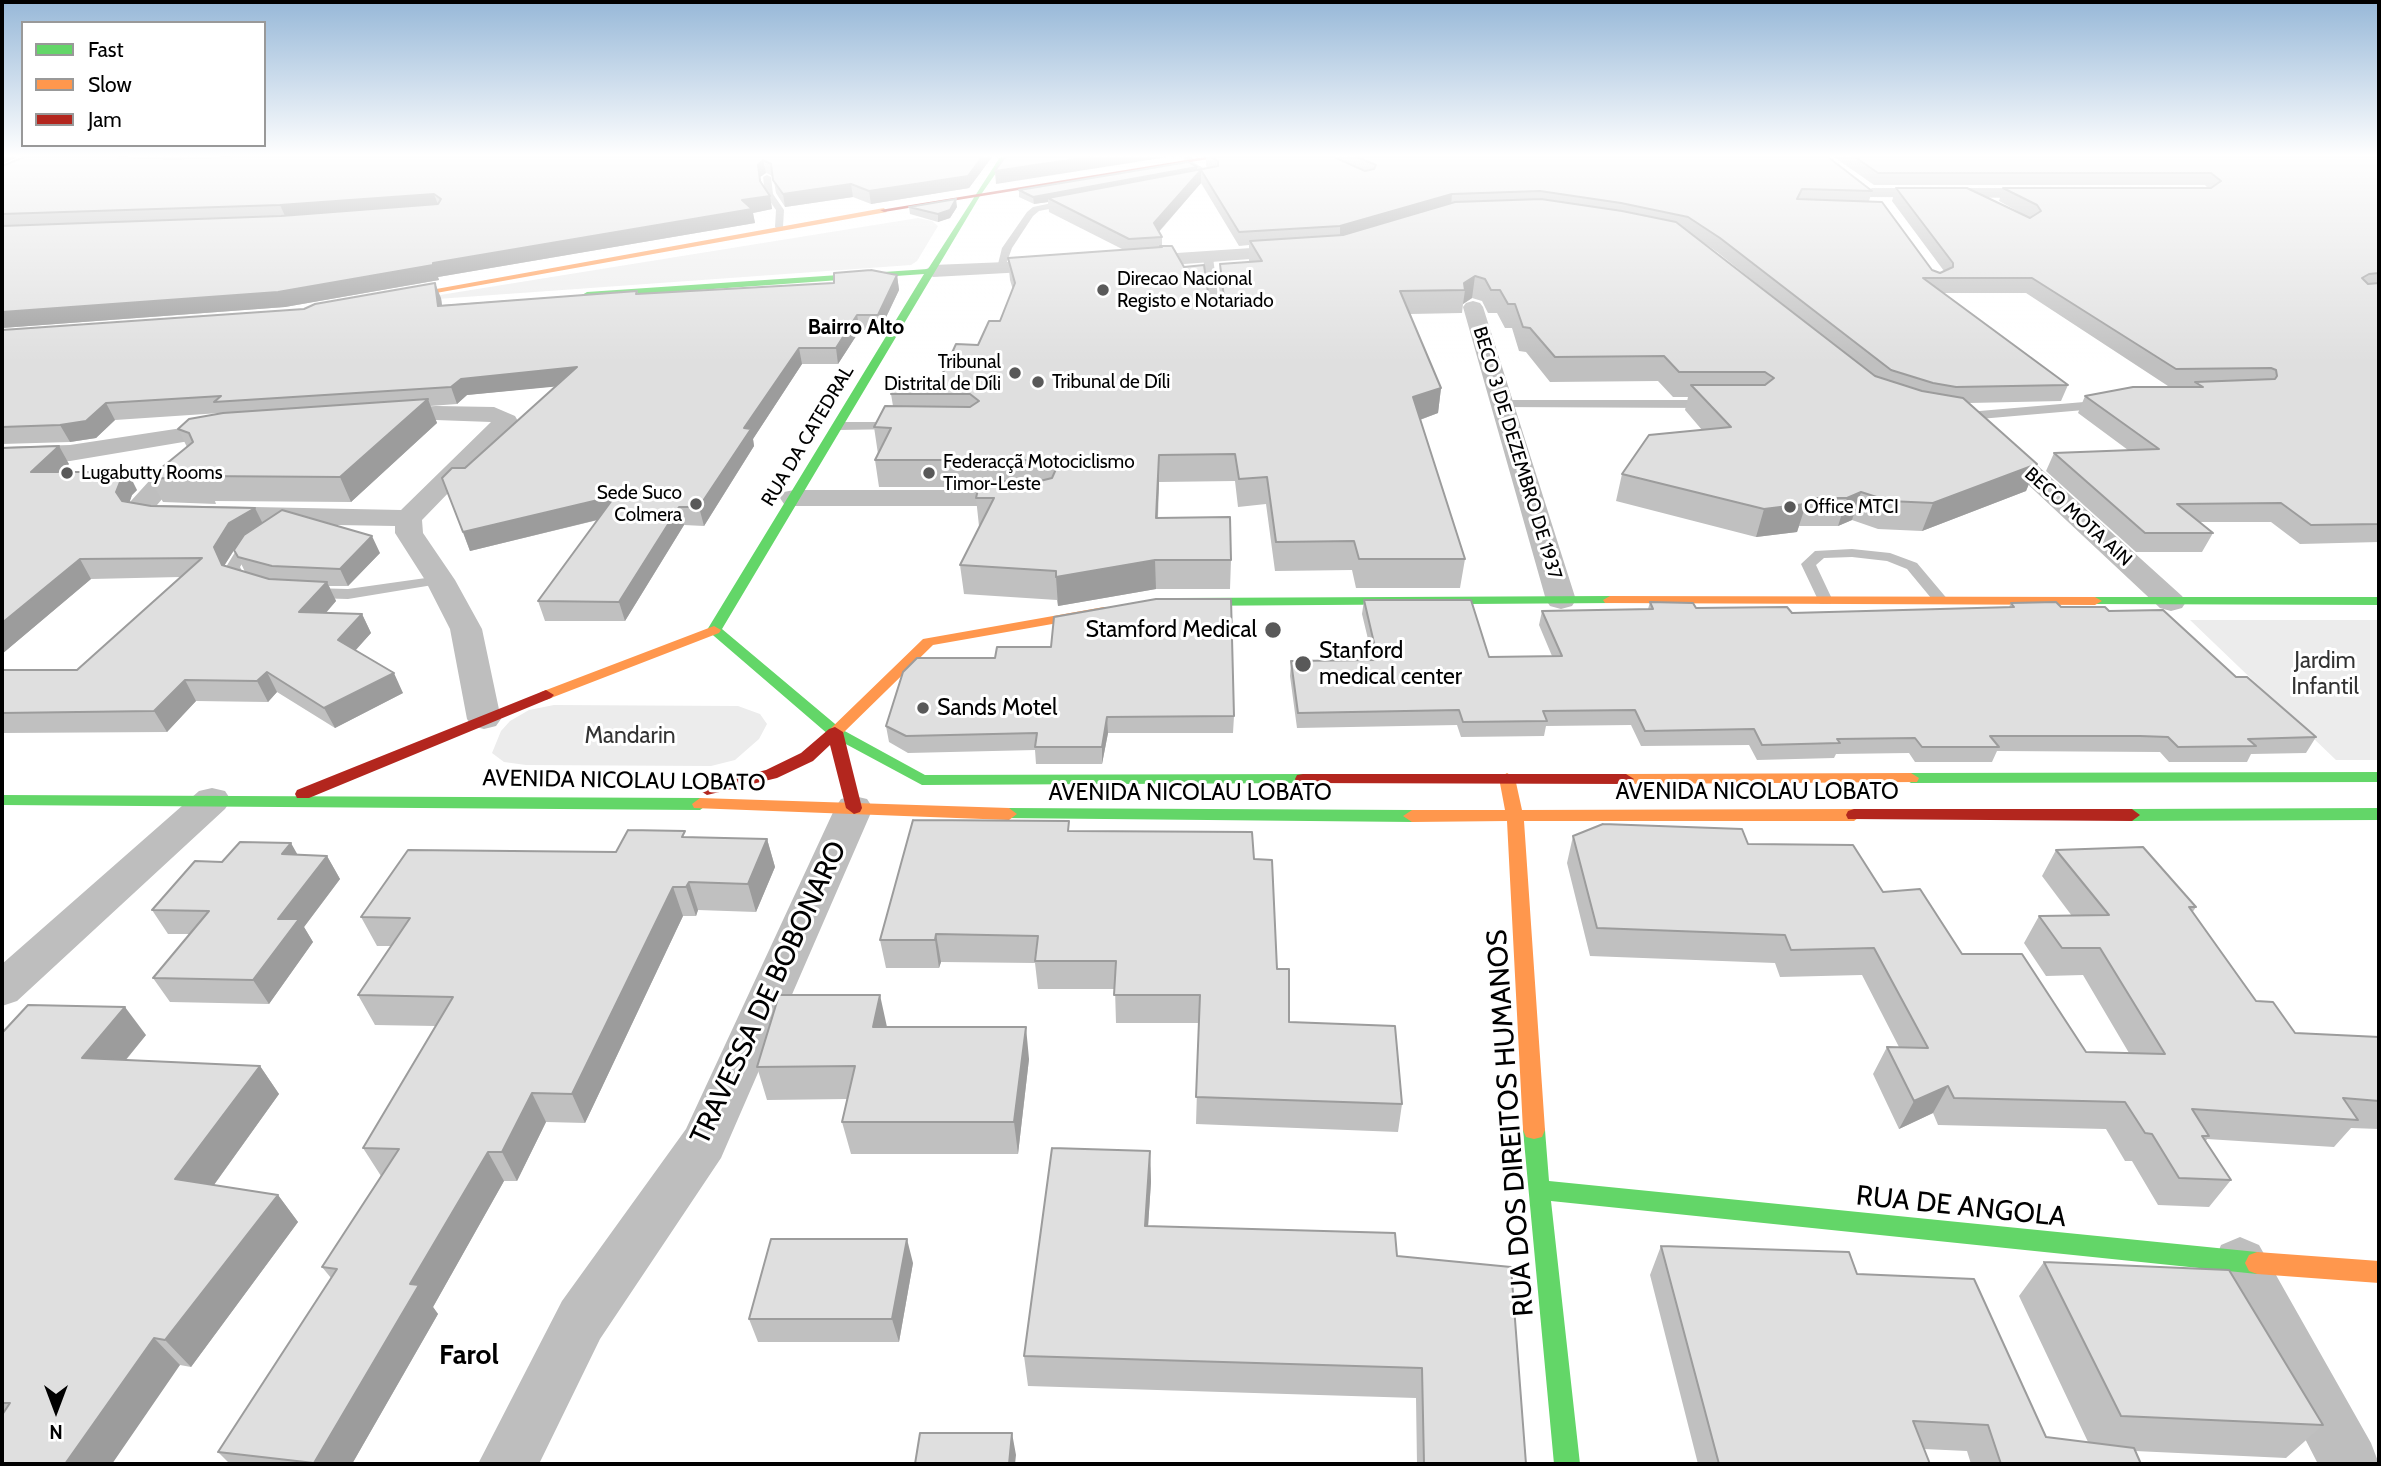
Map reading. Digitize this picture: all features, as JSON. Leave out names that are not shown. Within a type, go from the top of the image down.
[{"type":"main road","points":[[451,305],[367,306],[795,225]]},
{"type":"main road","name":"RUA DA CATEDRAL","points":[[714,630],[959,225]]},
{"type":"main road","points":[[576,296],[933,271]]},
{"type":"main road","points":[[1156,602],[2379,601]]},
{"type":"main road","points":[[644,802],[771,774],[807,757],[929,642],[1116,609]]},
{"type":"main road","points":[[288,800],[484,719],[714,630],[835,732],[854,808]]},
{"type":"main road","name":"AVENIDA NICOLAU LOBATO","points":[[835,732],[922,780],[2379,777]]},
{"type":"main road","name":"RUA DOS DIREITOS HUMANOS","points":[[1507,778],[1516,815],[1538,1190],[1567,1464]]},
{"type":"main road","name":"AVENIDA NICOLAU LOBATO","points":[[2,800],[644,802],[1121,816],[2379,814]]},
{"type":"main road","name":"RUA DE ANGOLA","points":[[1538,1190],[2240,1262],[2379,1272]]},
{"type":"street","points":[[1108,263],[1315,250]]},
{"type":"street","points":[[933,271],[1067,266]]},
{"type":"street","name":"BECO 3 DE DEZEMBRO DE 1937","points":[[1473,307],[1561,600]]},
{"type":"street","points":[[69,453],[240,427],[159,486],[144,502],[143,511],[161,514],[408,518],[506,421],[494,414],[471,413],[355,419]]},
{"type":"street","name":"BECO MOTA AIN","points":[[1956,414],[2171,602]]},
{"type":"street","points":[[2,455],[69,453],[144,456],[190,464]]},
{"type":"street","points":[[794,498],[1042,498]]},
{"type":"street","points":[[408,518],[409,533],[440,580],[466,629],[484,719]]},
{"type":"street","points":[[2,989],[212,800]]},
{"type":"street","name":"TRAVESSA DE BOBONARO","points":[[508,1464],[581,1320],[704,1143],[854,808]]},
{"type":"street","points":[[2240,1262],[2350,1464]]},
{"type":"lane","points":[[999,270],[1007,248],[1022,225]]},
{"type":"lane","points":[[1208,257],[1216,322]]},
{"type":"lane","points":[[1956,414],[2084,406],[2121,398]]},
{"type":"lane","points":[[1502,404],[1717,404]]},
{"type":"lane","points":[[838,426],[906,426]]},
{"type":"lane","points":[[265,587],[239,580],[233,567],[245,547],[292,516]]},
{"type":"lane","points":[[1825,601],[1808,564],[1820,554],[1853,553],[1889,557],[1912,566],[1941,601]]},
{"type":"lane","points":[[293,592],[348,594],[440,580]]},
{"type":"green space","points":[[872,225],[938,226],[917,261],[911,265],[437,299],[440,295]]},
{"type":"green space","name":"Jardim Infantil","points":[[2190,620],[2379,620],[2379,760],[2336,760]]},
{"type":"green space","name":"Mandarin","points":[[554,705],[738,706],[760,714],[767,724],[759,739],[735,760],[711,766],[526,765],[504,762],[492,753],[501,731],[510,721],[529,710]]},
{"type":"building","points":[[655,225],[278,292],[2,312],[2,226]]},
{"type":"building","points":[[1102,225],[1155,225],[1162,237],[1129,239]]},
{"type":"building","points":[[1235,225],[1342,225],[1340,226],[1239,232]]},
{"type":"building","points":[[1376,225],[1680,225],[1875,376],[1922,391],[1963,398],[2037,464],[1933,503],[1889,501],[1861,492],[1847,498],[1808,498],[1805,504],[1764,509],[1622,474],[1649,435],[1731,427],[1691,385],[1765,385],[1774,378],[1765,372],[1679,372],[1664,356],[1555,357],[1530,328],[1523,327],[1515,304],[1508,304],[1500,290],[1491,290],[1485,279],[1475,276],[1464,283],[1465,290],[1400,291],[1441,388],[1413,397],[1465,559],[1359,559],[1354,541],[1276,542],[1267,477],[1239,479],[1235,454],[1159,455],[1156,518],[1230,517],[1231,560],[1155,560],[1056,577],[1056,571],[960,565],[994,498],[976,498],[980,481],[1040,481],[1052,478],[1056,469],[1051,462],[875,460],[891,428],[874,427],[885,406],[970,407],[979,401],[970,394],[891,394],[896,386],[937,386],[956,344],[978,345],[989,321],[1000,321],[1015,283],[1008,258],[1172,246],[1184,267],[1204,265],[1209,299],[1218,304],[1224,298],[1220,264],[1262,261],[1250,241],[1343,235]]},
{"type":"building","points":[[1701,225],[1899,225],[1932,270],[1940,273],[1953,267],[1953,263],[1924,225],[2379,225],[2379,273],[2362,278],[2368,284],[2379,283],[2379,524],[2311,525],[2281,503],[2177,504],[2213,533],[2145,533],[2054,453],[2159,449],[2085,396],[2133,387],[2203,387],[2195,382],[2275,379],[2276,370],[2176,369],[2032,278],[1923,278],[2068,385],[1956,387],[1933,383],[1891,370]]},
{"type":"building","points":[[871,270],[897,275],[878,315],[857,315],[836,348],[799,348],[744,428],[751,429],[699,507],[679,507],[619,602],[538,601],[615,496],[463,532],[442,478],[452,468],[465,468],[577,367],[461,379],[451,387],[214,402],[221,396],[106,403],[86,421],[60,425],[2,427],[2,330],[304,309],[315,304],[435,283],[438,306],[637,291],[636,294],[834,283],[834,273]]},
{"type":"building","points":[[428,399],[340,477],[149,478],[193,442],[189,433],[178,429],[189,419],[223,413]]},
{"type":"building","points":[[59,446],[31,472],[128,472],[122,477],[116,492],[122,501],[151,506],[255,508],[229,523],[214,547],[222,565],[269,579],[327,582],[299,612],[362,614],[338,640],[394,673],[324,708],[267,672],[257,681],[185,680],[154,711],[2,713],[2,670],[77,670],[202,558],[80,559],[2,623],[2,448]]},
{"type":"building","points":[[282,510],[372,536],[340,569],[272,566],[238,557],[234,550],[244,535]]},
{"type":"building","points":[[1156,599],[1231,599],[1234,716],[1107,717],[1102,747],[1035,747],[1037,733],[906,736],[886,726],[903,672],[917,658],[995,658],[997,647],[1051,647],[1054,617]]},
{"type":"building","points":[[1364,600],[1471,600],[1489,657],[1562,656],[1542,611],[1653,609],[1650,602],[1693,603],[1696,608],[1787,607],[1792,613],[2014,607],[2011,603],[2056,602],[2061,607],[2105,607],[2109,611],[2163,610],[2236,677],[2247,677],[2316,737],[2248,739],[2256,746],[2178,747],[2168,737],[2140,736],[1990,736],[1999,747],[1922,747],[1915,738],[1837,739],[1840,743],[1762,745],[1754,729],[1645,731],[1635,710],[1543,711],[1547,721],[1463,722],[1459,710],[1298,713],[1291,661],[1378,660]]},
{"type":"building","points":[[913,820],[1069,821],[1068,831],[1252,832],[1254,859],[1272,860],[1277,969],[1289,969],[1289,1022],[1395,1026],[1402,1104],[1196,1097],[1200,995],[1114,995],[1116,961],[1035,961],[1038,936],[936,934],[935,940],[880,940]]},
{"type":"building","points":[[1603,824],[1742,829],[1748,844],[1853,845],[1883,892],[1920,889],[1962,954],[2022,954],[2086,1052],[2165,1054],[2100,948],[2062,948],[2039,916],[2109,915],[2056,850],[2143,847],[2196,907],[2189,907],[2256,1001],[2273,1002],[2295,1033],[2379,1037],[2379,1101],[2343,1098],[2358,1120],[2192,1109],[2209,1136],[2202,1136],[2231,1180],[2179,1178],[2152,1134],[2145,1133],[2125,1102],[1954,1098],[1948,1086],[1914,1101],[1887,1047],[1928,1048],[1874,948],[1791,950],[1785,935],[1597,928],[1573,836]]},
{"type":"building","points":[[628,830],[685,831],[682,837],[767,839],[748,884],[689,882],[686,887],[673,887],[572,1094],[532,1093],[502,1152],[488,1152],[410,1284],[419,1285],[314,1463],[218,1452],[337,1269],[322,1267],[399,1149],[363,1148],[453,997],[358,995],[410,918],[361,917],[408,850],[616,852]]},
{"type":"building","points":[[240,842],[291,843],[282,854],[327,856],[278,919],[299,919],[253,980],[153,978],[209,911],[152,910],[195,861],[222,862]]},
{"type":"building","points":[[779,995],[880,995],[873,1027],[1026,1027],[1014,1122],[842,1122],[855,1066],[757,1067]]},
{"type":"building","points":[[28,1005],[125,1007],[82,1058],[260,1066],[175,1179],[278,1195],[165,1340],[154,1338],[65,1464],[2,1464],[2,1415],[10,1403],[2,1403],[2,1033]]},
{"type":"building","points":[[1052,1148],[1150,1151],[1145,1226],[1395,1233],[1397,1256],[1511,1267],[1526,1464],[1424,1464],[1422,1368],[1024,1356]]},
{"type":"building","points":[[771,1239],[907,1239],[892,1319],[749,1319]]},
{"type":"building","points":[[1661,1246],[1849,1252],[1857,1274],[1974,1279],[2046,1437],[2134,1448],[2141,1464],[2001,1464],[1988,1425],[1913,1421],[1930,1464],[1719,1464]]},
{"type":"building","points":[[2044,1262],[2229,1270],[2323,1425],[2121,1416]]},
{"type":"building","points":[[920,1433],[1012,1433],[1009,1464],[915,1464]]},
{"type":"traffic: fast","points":[[714,630],[958,225]]},
{"type":"traffic: fast","points":[[587,295],[933,271]]},
{"type":"traffic: fast","points":[[1177,602],[1610,600]]},
{"type":"traffic: fast","points":[[2095,601],[2379,601]]},
{"type":"traffic: fast","points":[[714,630],[835,732],[922,780],[1303,779]]},
{"type":"traffic: fast","points":[[1911,778],[2379,777]]},
{"type":"traffic: fast","points":[[2,800],[700,804]]},
{"type":"traffic: fast","points":[[1009,814],[1412,816]]},
{"type":"traffic: fast","points":[[2132,815],[2379,814]]},
{"type":"traffic: fast","points":[[1534,1130],[1567,1464]]},
{"type":"traffic: fast","points":[[1538,1190],[2257,1263]]},
{"type":"traffic: slow","points":[[386,299],[798,225]]},
{"type":"traffic: slow","points":[[1610,600],[2095,601]]},
{"type":"traffic: slow","points":[[835,732],[928,642],[1104,611]]},
{"type":"traffic: slow","points":[[546,695],[714,630]]},
{"type":"traffic: slow","points":[[1507,778],[1515,815],[1534,1130]]},
{"type":"traffic: slow","points":[[1626,779],[1911,778]]},
{"type":"traffic: slow","points":[[700,804],[1009,814]]},
{"type":"traffic: slow","points":[[1412,816],[1854,815]]},
{"type":"traffic: slow","points":[[2257,1263],[2379,1272]]},
{"type":"traffic: jam","points":[[303,794],[546,695]]},
{"type":"traffic: jam","points":[[707,790],[771,774],[807,757],[835,732],[854,808]]},
{"type":"traffic: jam","points":[[1303,779],[1626,779]]},
{"type":"traffic: jam","points":[[1854,815],[2132,815]]},
{"type":"place","name":"Direcao Nacional Registo e Notariado","points":[[1103,290]]},
{"type":"place","name":"Tribunal Distrital de Díli","points":[[1015,373]]},
{"type":"place","name":"Tribunal de Díli","points":[[1038,382]]},
{"type":"place","name":"Lugabutty Rooms","points":[[67,473]]},
{"type":"place","name":"Federacçã Motociclismo Timor-Leste","points":[[929,473]]},
{"type":"place","name":"Sede Suco Colmera","points":[[696,504]]},
{"type":"place","name":"Office MTCI","points":[[1790,507]]},
{"type":"place","name":"Stamford Medical","points":[[1273,630]]},
{"type":"place","name":"Stanford medical center","points":[[1303,664]]},
{"type":"place","name":"Sands Motel","points":[[923,708]]},
{"type":"district","name":"Bairro Alto","points":[[856,328]]},
{"type":"district","name":"Farol","points":[[469,1356]]}]
